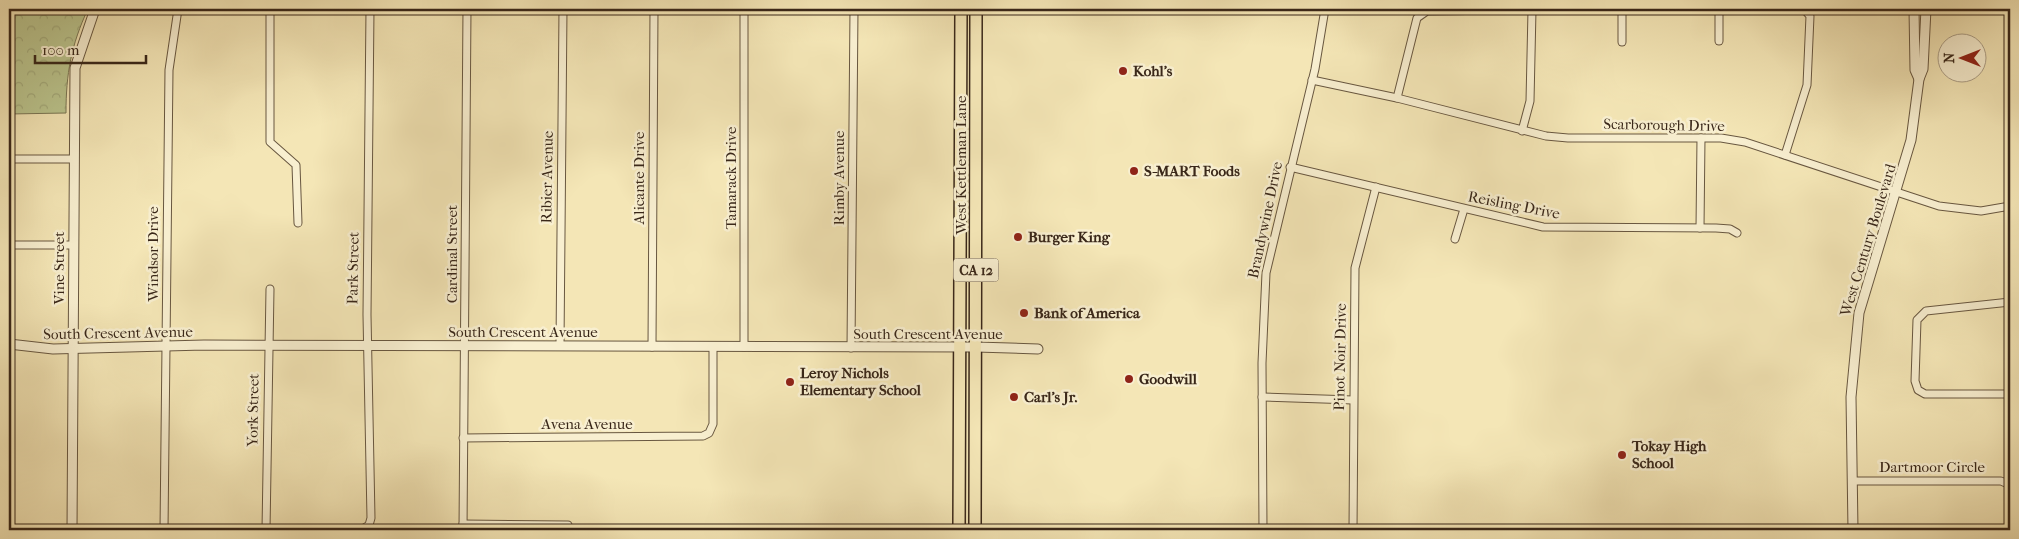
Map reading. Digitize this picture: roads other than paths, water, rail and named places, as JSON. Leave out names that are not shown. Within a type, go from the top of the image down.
[{"type":"main road","name":"West Kettleman Lane","points":[[959,530],[960,9]]},
{"type":"main road","name":"West Kettleman Lane","points":[[975,530],[976,9]]},
{"type":"main road","points":[[960,110],[966,126],[976,140]]},
{"type":"street","name":"Vine Street","points":[[72,530],[75,68],[95,9]]},
{"type":"street","name":"Windsor Drive","points":[[164,530],[169,70],[178,9]]},
{"type":"street","points":[[270,9],[270,142],[296,164],[298,223]]},
{"type":"street","name":"Park Street","points":[[364,529],[371,518],[367,345],[370,9]]},
{"type":"street","name":"Cardinal Street","points":[[463,527],[467,9]]},
{"type":"street","name":"Ribier Avenue","points":[[560,345],[563,9]]},
{"type":"street","name":"Alicante Drive","points":[[652,347],[654,9]]},
{"type":"street","name":"Tamarack Drive","points":[[744,9],[744,347]]},
{"type":"street","name":"Rimby Avenue","points":[[852,348],[854,9]]},
{"type":"street","name":"Brandywine Drive","points":[[1263,530],[1262,314],[1266,273],[1322,37],[1325,9]]},
{"type":"street","points":[[1397,98],[1417,18],[1427,10],[1582,9]]},
{"type":"street","points":[[1622,9],[1622,42]]},
{"type":"street","points":[[1719,9],[1719,41]]},
{"type":"street","points":[[1785,155],[1807,85],[1810,16],[1804,9]]},
{"type":"street","name":"West Century Boulevard","points":[[1914,9],[1915,70],[1919,79]]},
{"type":"street","name":"West Century Boulevard","points":[[1853,530],[1851,397],[1859,313],[1912,140],[1919,79],[1923,69],[1926,9]]},
{"type":"street","points":[[1522,131],[1530,101],[1532,10]]},
{"type":"street","name":"Scarborough Drive","points":[[1312,80],[1397,98],[1522,131],[1568,138],[1701,138],[1746,142],[1939,206],[1981,211],[2010,206]]},
{"type":"street","points":[[1700,228],[1701,138]]},
{"type":"street","points":[[9,159],[74,160]]},
{"type":"street","name":"Reisling Drive","points":[[1290,167],[1543,227],[1700,228],[1730,229],[1737,233]]},
{"type":"street","name":"Pinot Noir Drive","points":[[1353,530],[1355,268],[1376,187]]},
{"type":"street","points":[[1455,239],[1464,209]]},
{"type":"street","points":[[9,245],[73,245]]},
{"type":"street","name":"York Street","points":[[266,530],[270,289]]},
{"type":"street","points":[[2010,302],[1926,311],[1920,315],[1917,320],[1915,381],[1918,390],[1924,394],[2010,394]]},
{"type":"street","name":"South Crescent Avenue","points":[[9,344],[28,348],[73,349],[367,345],[560,345],[1038,349]]},
{"type":"street","name":"Avena Avenue","points":[[463,438],[696,438],[709,433],[713,424],[713,347]]},
{"type":"street","points":[[1262,397],[1353,400]]},
{"type":"street","name":"Dartmoor Circle","points":[[1853,481],[2001,481],[2010,486]]},
{"type":"street","points":[[463,527],[568,525]]},
{"type":"place","name":"Kohl's","points":[[1123,71]]},
{"type":"place","name":"S-MART Foods","points":[[1134,171]]},
{"type":"place","name":"Burger King","points":[[1018,237]]},
{"type":"place","name":"Bank of America","points":[[1024,313]]},
{"type":"place","name":"Goodwill","points":[[1129,379]]},
{"type":"place","name":"Leroy Nichols Elementary School","points":[[790,382]]},
{"type":"place","name":"Carl's Jr.","points":[[1014,397]]},
{"type":"place","name":"Tokay High School","points":[[1622,455]]}]
